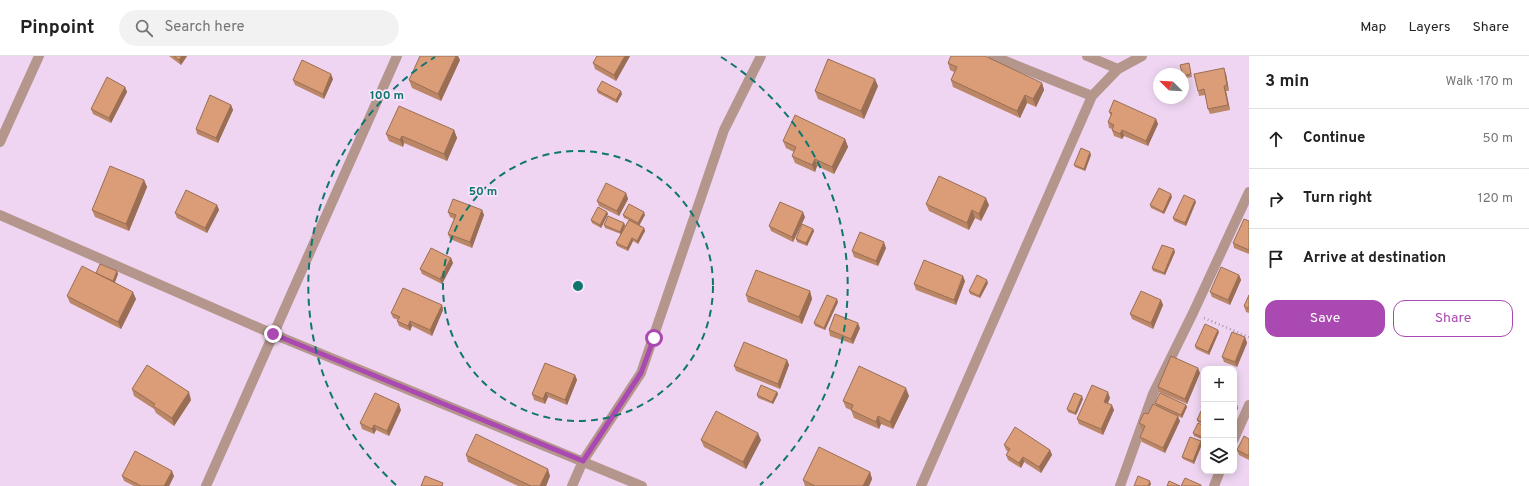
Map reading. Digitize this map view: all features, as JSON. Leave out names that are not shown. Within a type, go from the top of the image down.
[{"type":"street","points":[[0,142],[39,56]]},
{"type":"street","points":[[206,486],[396,56]]},
{"type":"street","points":[[572,486],[583,461],[641,373],[724,130],[760,56]]},
{"type":"street","points":[[993,56],[1092,96]]},
{"type":"street","points":[[1087,56],[1118,69]]},
{"type":"street","points":[[921,486],[1092,96],[1118,69],[1142,56]]},
{"type":"street","points":[[1120,486],[1153,394],[1193,314],[1249,192]]},
{"type":"street","points":[[0,215],[273,334],[642,486]]},
{"type":"street","points":[[1234,438],[1249,405]]},
{"type":"street","points":[[1214,486],[1219,474]]},
{"type":"path","points":[[1193,314],[1249,337]]},
{"type":"building","points":[[174,56],[182,56],[179,60]]},
{"type":"building","points":[[420,56],[456,56],[438,94],[409,80]]},
{"type":"building","points":[[597,56],[625,56],[614,75],[593,63]]},
{"type":"building","points":[[951,56],[985,56],[1042,83],[1033,99],[1025,95],[1017,111],[951,80],[957,67],[948,63]]},
{"type":"building","points":[[828,59],[875,79],[861,111],[815,91]]},
{"type":"building","points":[[302,60],[331,74],[323,94],[293,80]]},
{"type":"building","points":[[1189,63],[1191,74],[1189,74],[1189,68],[1181,68],[1180,65]]},
{"type":"building","points":[[1224,68],[1227,85],[1224,86],[1228,105],[1208,109],[1204,89],[1198,91],[1194,74]]},
{"type":"building","points":[[107,77],[125,87],[109,118],[91,109]]},
{"type":"building","points":[[602,81],[621,91],[616,100],[597,90]]},
{"type":"building","points":[[210,95],[231,105],[216,138],[196,129]]},
{"type":"building","points":[[1114,100],[1156,119],[1146,141],[1122,130],[1120,134],[1112,130],[1114,125],[1108,122],[1112,113],[1109,112]]},
{"type":"building","points":[[399,106],[454,130],[444,154],[402,136],[400,140],[386,134]]},
{"type":"building","points":[[795,115],[845,139],[832,167],[815,159],[812,165],[792,156],[796,147],[783,141]]},
{"type":"building","points":[[1081,148],[1090,152],[1084,169],[1074,165]]},
{"type":"building","points":[[110,166],[144,180],[126,224],[92,210]]},
{"type":"building","points":[[939,176],[986,198],[979,214],[972,210],[967,223],[926,204]]},
{"type":"building","points":[[606,183],[626,193],[617,211],[597,201]]},
{"type":"building","points":[[1159,188],[1171,194],[1163,212],[1150,205]]},
{"type":"building","points":[[186,190],[217,205],[205,228],[175,213]]},
{"type":"building","points":[[1184,195],[1195,200],[1185,223],[1173,218]]},
{"type":"building","points":[[453,199],[482,210],[470,242],[448,234],[456,215],[448,212]]},
{"type":"building","points":[[780,202],[803,212],[792,237],[769,226]]},
{"type":"building","points":[[629,204],[644,212],[638,223],[623,215]]},
{"type":"building","points":[[598,207],[607,212],[600,225],[591,220]]},
{"type":"building","points":[[608,216],[624,223],[620,232],[604,225]]},
{"type":"building","points":[[1244,219],[1249,221],[1249,250],[1233,243]]},
{"type":"building","points":[[629,220],[644,228],[637,241],[632,238],[627,248],[616,243]]},
{"type":"building","points":[[802,224],[813,229],[806,243],[796,239]]},
{"type":"building","points":[[860,232],[884,242],[876,261],[852,251]]},
{"type":"building","points":[[1162,245],[1174,249],[1164,273],[1152,268]]},
{"type":"building","points":[[431,248],[451,258],[440,279],[420,269]]},
{"type":"building","points":[[924,260],[963,276],[954,300],[914,284]]},
{"type":"building","points":[[100,264],[117,271],[113,281],[96,273]]},
{"type":"building","points":[[82,266],[133,292],[118,322],[67,296]]},
{"type":"building","points":[[1221,267],[1239,275],[1228,300],[1210,292]]},
{"type":"building","points":[[756,270],[810,291],[799,317],[746,295]]},
{"type":"building","points":[[977,275],[987,280],[979,296],[969,291]]},
{"type":"building","points":[[403,288],[442,305],[430,330],[410,321],[408,326],[397,321],[400,317],[391,313]]},
{"type":"building","points":[[1141,291],[1161,300],[1151,323],[1130,314]]},
{"type":"building","points":[[827,295],[837,299],[824,328],[814,323]]},
{"type":"building","points":[[1249,295],[1249,309],[1244,306]]},
{"type":"building","points":[[835,314],[858,323],[851,339],[829,330]]},
{"type":"building","points":[[1205,324],[1218,330],[1208,352],[1195,346]]},
{"type":"building","points":[[1232,332],[1245,337],[1235,362],[1222,357]]},
{"type":"building","points":[[744,342],[787,360],[778,384],[734,366]]},
{"type":"building","points":[[1171,356],[1198,368],[1185,399],[1158,387]]},
{"type":"building","points":[[545,363],[575,375],[565,400],[546,392],[543,399],[532,394]]},
{"type":"building","points":[[147,365],[189,392],[172,418],[153,406],[155,404],[132,389]]},
{"type":"building","points":[[859,366],[906,388],[890,422],[878,416],[876,422],[851,410],[853,405],[843,401]]},
{"type":"building","points":[[761,385],[777,392],[772,402],[757,395]]},
{"type":"building","points":[[1092,385],[1108,392],[1104,402],[1112,405],[1101,429],[1077,419]]},
{"type":"building","points":[[375,393],[399,404],[387,431],[374,425],[372,429],[360,423]]},
{"type":"building","points":[[1074,393],[1082,396],[1075,413],[1067,409]]},
{"type":"building","points":[[1160,393],[1186,405],[1181,415],[1155,403]]},
{"type":"building","points":[[1153,404],[1178,416],[1163,448],[1140,437],[1145,426],[1139,423],[1144,413],[1148,414]]},
{"type":"building","points":[[716,411],[758,433],[743,462],[701,440]]},
{"type":"building","points":[[1201,411],[1201,422],[1197,420]]},
{"type":"building","points":[[1198,423],[1201,424],[1201,437],[1193,433]]},
{"type":"building","points":[[1015,427],[1050,450],[1039,467],[1023,457],[1019,463],[1006,455],[1010,449],[1004,445]]},
{"type":"building","points":[[476,434],[548,469],[540,486],[531,486],[466,455]]},
{"type":"building","points":[[1244,436],[1249,439],[1249,456],[1237,450]]},
{"type":"building","points":[[1190,437],[1201,441],[1193,461],[1182,457]]},
{"type":"building","points":[[819,447],[870,472],[863,486],[815,486],[803,480]]},
{"type":"building","points":[[135,451],[172,471],[164,486],[141,486],[122,476]]},
{"type":"building","points":[[425,476],[443,483],[442,486],[421,486]]},
{"type":"building","points":[[1138,476],[1150,481],[1148,486],[1134,486]]},
{"type":"building","points":[[1185,478],[1201,485],[1201,486],[1181,486]]},
{"type":"building","points":[[1169,481],[1180,486],[1167,486]]},
{"type":"route","points":[[273,334],[583,461],[641,373],[654,338]]}]
